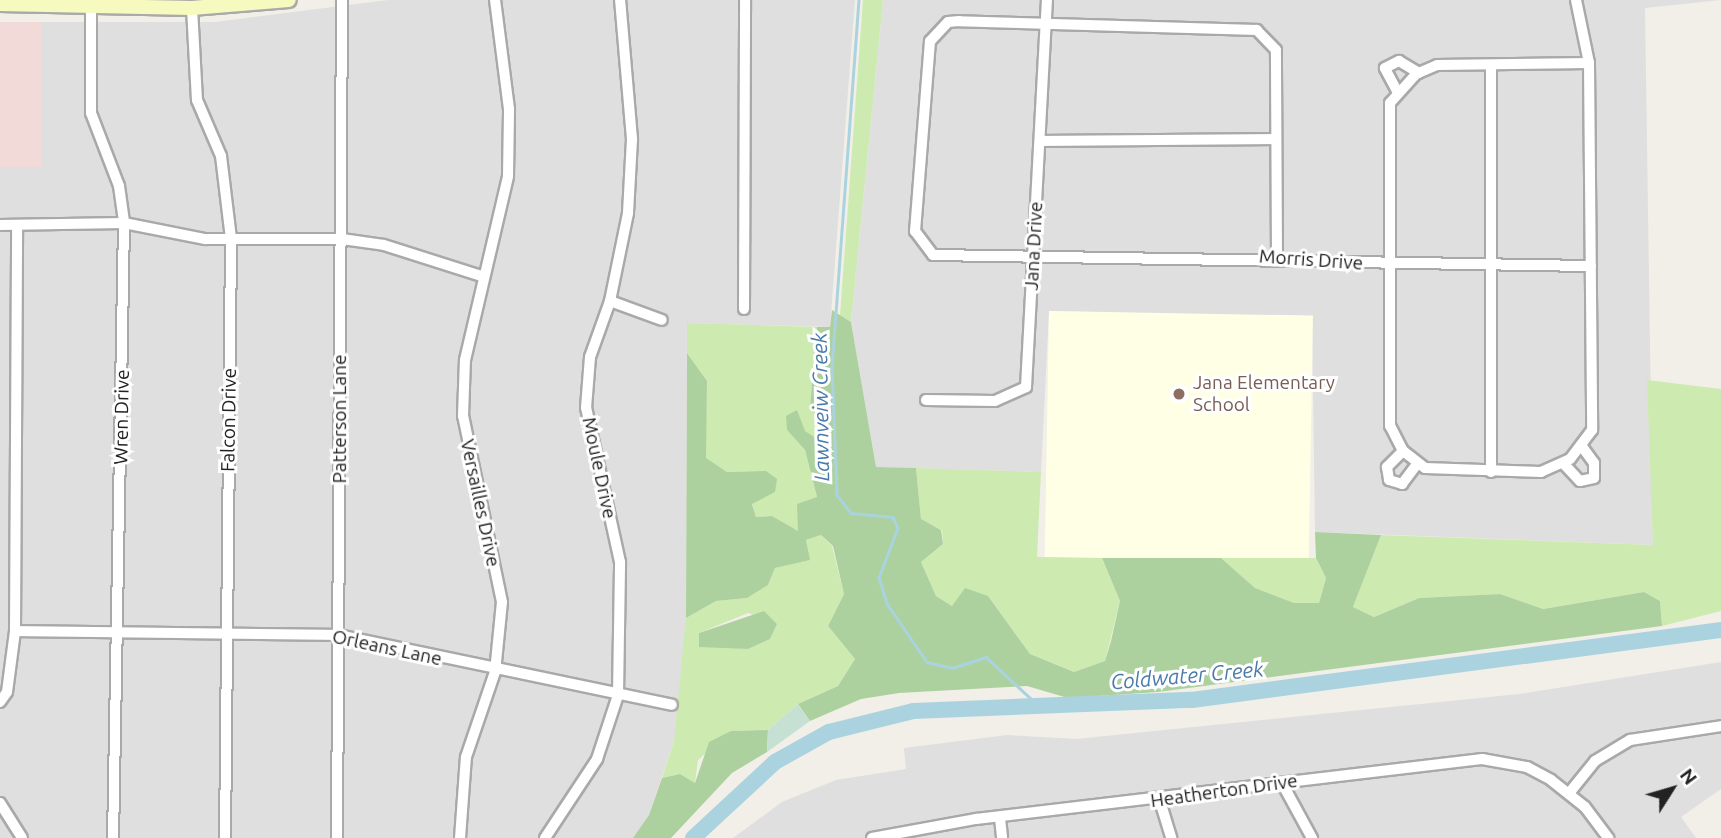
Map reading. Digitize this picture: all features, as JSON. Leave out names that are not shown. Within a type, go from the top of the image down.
[{"type":"main road","points":[[0,4],[91,3],[192,8],[289,0]]},
{"type":"street","name":"Patterson Lane","points":[[337,838],[342,0]]},
{"type":"street","name":"Versailles Drive","points":[[460,838],[466,757],[495,672],[502,602],[463,416],[482,276],[508,176],[509,109],[495,0]]},
{"type":"street","name":"Moule Drive","points":[[545,838],[597,759],[618,695],[620,562],[586,408],[590,357],[610,301],[628,213],[632,139],[620,0]]},
{"type":"street","points":[[744,309],[745,0]]},
{"type":"street","name":"Jana Drive","points":[[926,400],[995,401],[1026,387],[1032,366],[1031,256],[1041,141],[1048,0]]},
{"type":"street","points":[[1576,0],[1589,63],[1592,430],[1567,462],[1541,472],[1435,470],[1418,463],[1403,451],[1390,426],[1390,103],[1397,92],[1419,73],[1449,64],[1491,67],[1589,63]]},
{"type":"street","name":"Wren Drive","points":[[91,3],[91,113],[119,186],[124,223],[120,631],[113,838]]},
{"type":"street","name":"Falcon Drive","points":[[192,8],[197,100],[221,156],[231,239],[225,838]]},
{"type":"street","points":[[1047,19],[1257,30],[1276,50],[1277,257]]},
{"type":"street","name":"Morris Drive","points":[[1047,19],[947,22],[930,41],[915,231],[933,256],[1277,257],[1389,265],[1591,266]]},
{"type":"street","points":[[1397,92],[1385,68],[1399,61],[1419,73]]},
{"type":"street","points":[[1491,67],[1492,472]]},
{"type":"street","points":[[1041,141],[1275,139]]},
{"type":"street","points":[[0,225],[124,223],[231,239],[342,239],[384,245],[482,276]]},
{"type":"street","points":[[0,702],[7,692],[15,631],[17,225]]},
{"type":"street","points":[[610,301],[662,320]]},
{"type":"street","points":[[1567,462],[1580,481],[1594,478],[1594,463],[1581,445]]},
{"type":"street","points":[[1403,451],[1388,467],[1389,480],[1402,484],[1418,463]]},
{"type":"street","name":"Orleans Lane","points":[[15,631],[226,630],[338,635],[495,672],[672,705]]},
{"type":"street","points":[[1608,838],[1570,792],[1595,761],[1630,740],[1721,726]]},
{"type":"street","name":"Heatherton Drive","points":[[872,838],[1000,818],[1160,801],[1482,759],[1527,767],[1570,792]]},
{"type":"street","points":[[1282,783],[1312,838]]},
{"type":"street","points":[[1160,801],[1171,838]]},
{"type":"street","points":[[0,803],[22,838]]},
{"type":"street","points":[[1000,818],[1002,838]]},
{"type":"shaded area","points":[[388,0],[855,0],[830,327],[687,323],[686,652],[674,741],[649,815],[633,838],[0,838],[0,167],[40,167],[42,22],[215,22]]},
{"type":"shaded area","points":[[883,0],[1721,0],[1645,8],[1653,545],[1315,532],[1312,317],[1049,311],[1041,472],[876,467],[851,322]]},
{"type":"shaded area","points":[[0,22],[42,22],[42,167],[0,167]]},
{"type":"shaded area","name":"Jana Elementary School","points":[[1049,311],[1313,316],[1309,562],[1045,557]]},
{"type":"shaded area","points":[[1721,662],[1721,789],[1681,817],[1696,838],[733,838],[782,802],[836,780],[906,769],[904,748],[1007,735],[1076,739],[1519,694]]},
{"type":"shaded area","points":[[798,704],[810,721],[767,752],[768,730]]},
{"type":"green space","points":[[863,0],[883,0],[851,322],[840,315]]},
{"type":"green space","points":[[832,310],[851,322],[876,467],[916,468],[921,519],[941,530],[943,544],[921,562],[936,596],[952,606],[965,588],[988,596],[1030,654],[1074,672],[1105,661],[1111,641],[1120,601],[1102,558],[1221,558],[1255,588],[1294,603],[1319,603],[1326,578],[1316,558],[1315,532],[1381,535],[1353,607],[1374,617],[1419,598],[1500,594],[1543,609],[1644,592],[1660,601],[1662,626],[1158,692],[1068,698],[1027,686],[899,693],[861,699],[810,721],[798,704],[838,686],[855,659],[828,626],[844,594],[833,546],[821,535],[806,540],[810,560],[775,568],[768,585],[747,598],[716,601],[686,618],[687,353],[707,381],[706,458],[727,472],[766,471],[777,479],[775,492],[752,504],[756,517],[772,516],[798,531],[797,504],[817,497],[805,450],[787,430],[786,416],[797,410],[805,431],[824,443],[824,429],[810,407],[817,327],[830,327]]},
{"type":"green space","points":[[687,323],[817,327],[810,407],[824,429],[824,444],[805,431],[787,430],[805,450],[817,497],[799,532],[772,516],[756,517],[752,503],[774,492],[766,471],[727,472],[705,458],[707,381],[687,353]]},
{"type":"green space","points":[[1647,380],[1721,389],[1721,611],[1662,626],[1660,601],[1644,592],[1543,609],[1500,594],[1419,598],[1374,617],[1353,607],[1381,535],[1653,545]]},
{"type":"green space","points":[[916,468],[1041,472],[1037,557],[1102,558],[1120,601],[1105,661],[1074,672],[1030,654],[988,596],[952,606],[936,596],[921,562],[943,544],[942,530],[921,520]]},
{"type":"green space","points":[[821,535],[832,546],[844,594],[828,626],[855,659],[838,686],[798,704],[768,730],[731,731],[698,760],[695,783],[680,774],[662,778],[674,741],[686,618],[716,601],[747,598],[768,585],[775,568],[809,560],[806,540]],"holes":[[[748,613],[777,624],[770,639],[748,649],[727,647],[699,633]]]},
{"type":"green space","points":[[1221,558],[1316,558],[1326,578],[1319,603],[1294,603],[1255,588]]},
{"type":"green space","points":[[764,611],[777,624],[770,639],[748,649],[699,647],[699,633]]},
{"type":"green space","points":[[768,730],[767,752],[732,773],[671,838],[633,838],[649,815],[662,778],[680,774],[695,783],[709,742],[731,731]]},
{"type":"waterway","name":"Lawnveiw Creek","points":[[859,0],[832,368],[837,495],[851,513],[893,517],[898,528],[879,578],[888,605],[927,662],[952,668],[986,657],[1039,706]]},
{"type":"waterway","name":"Coldwater Creek","points":[[693,838],[775,762],[829,732],[913,711],[1192,700],[1721,630]]},
{"type":"place","name":"Jana Elementary School","points":[[1179,394]]}]
